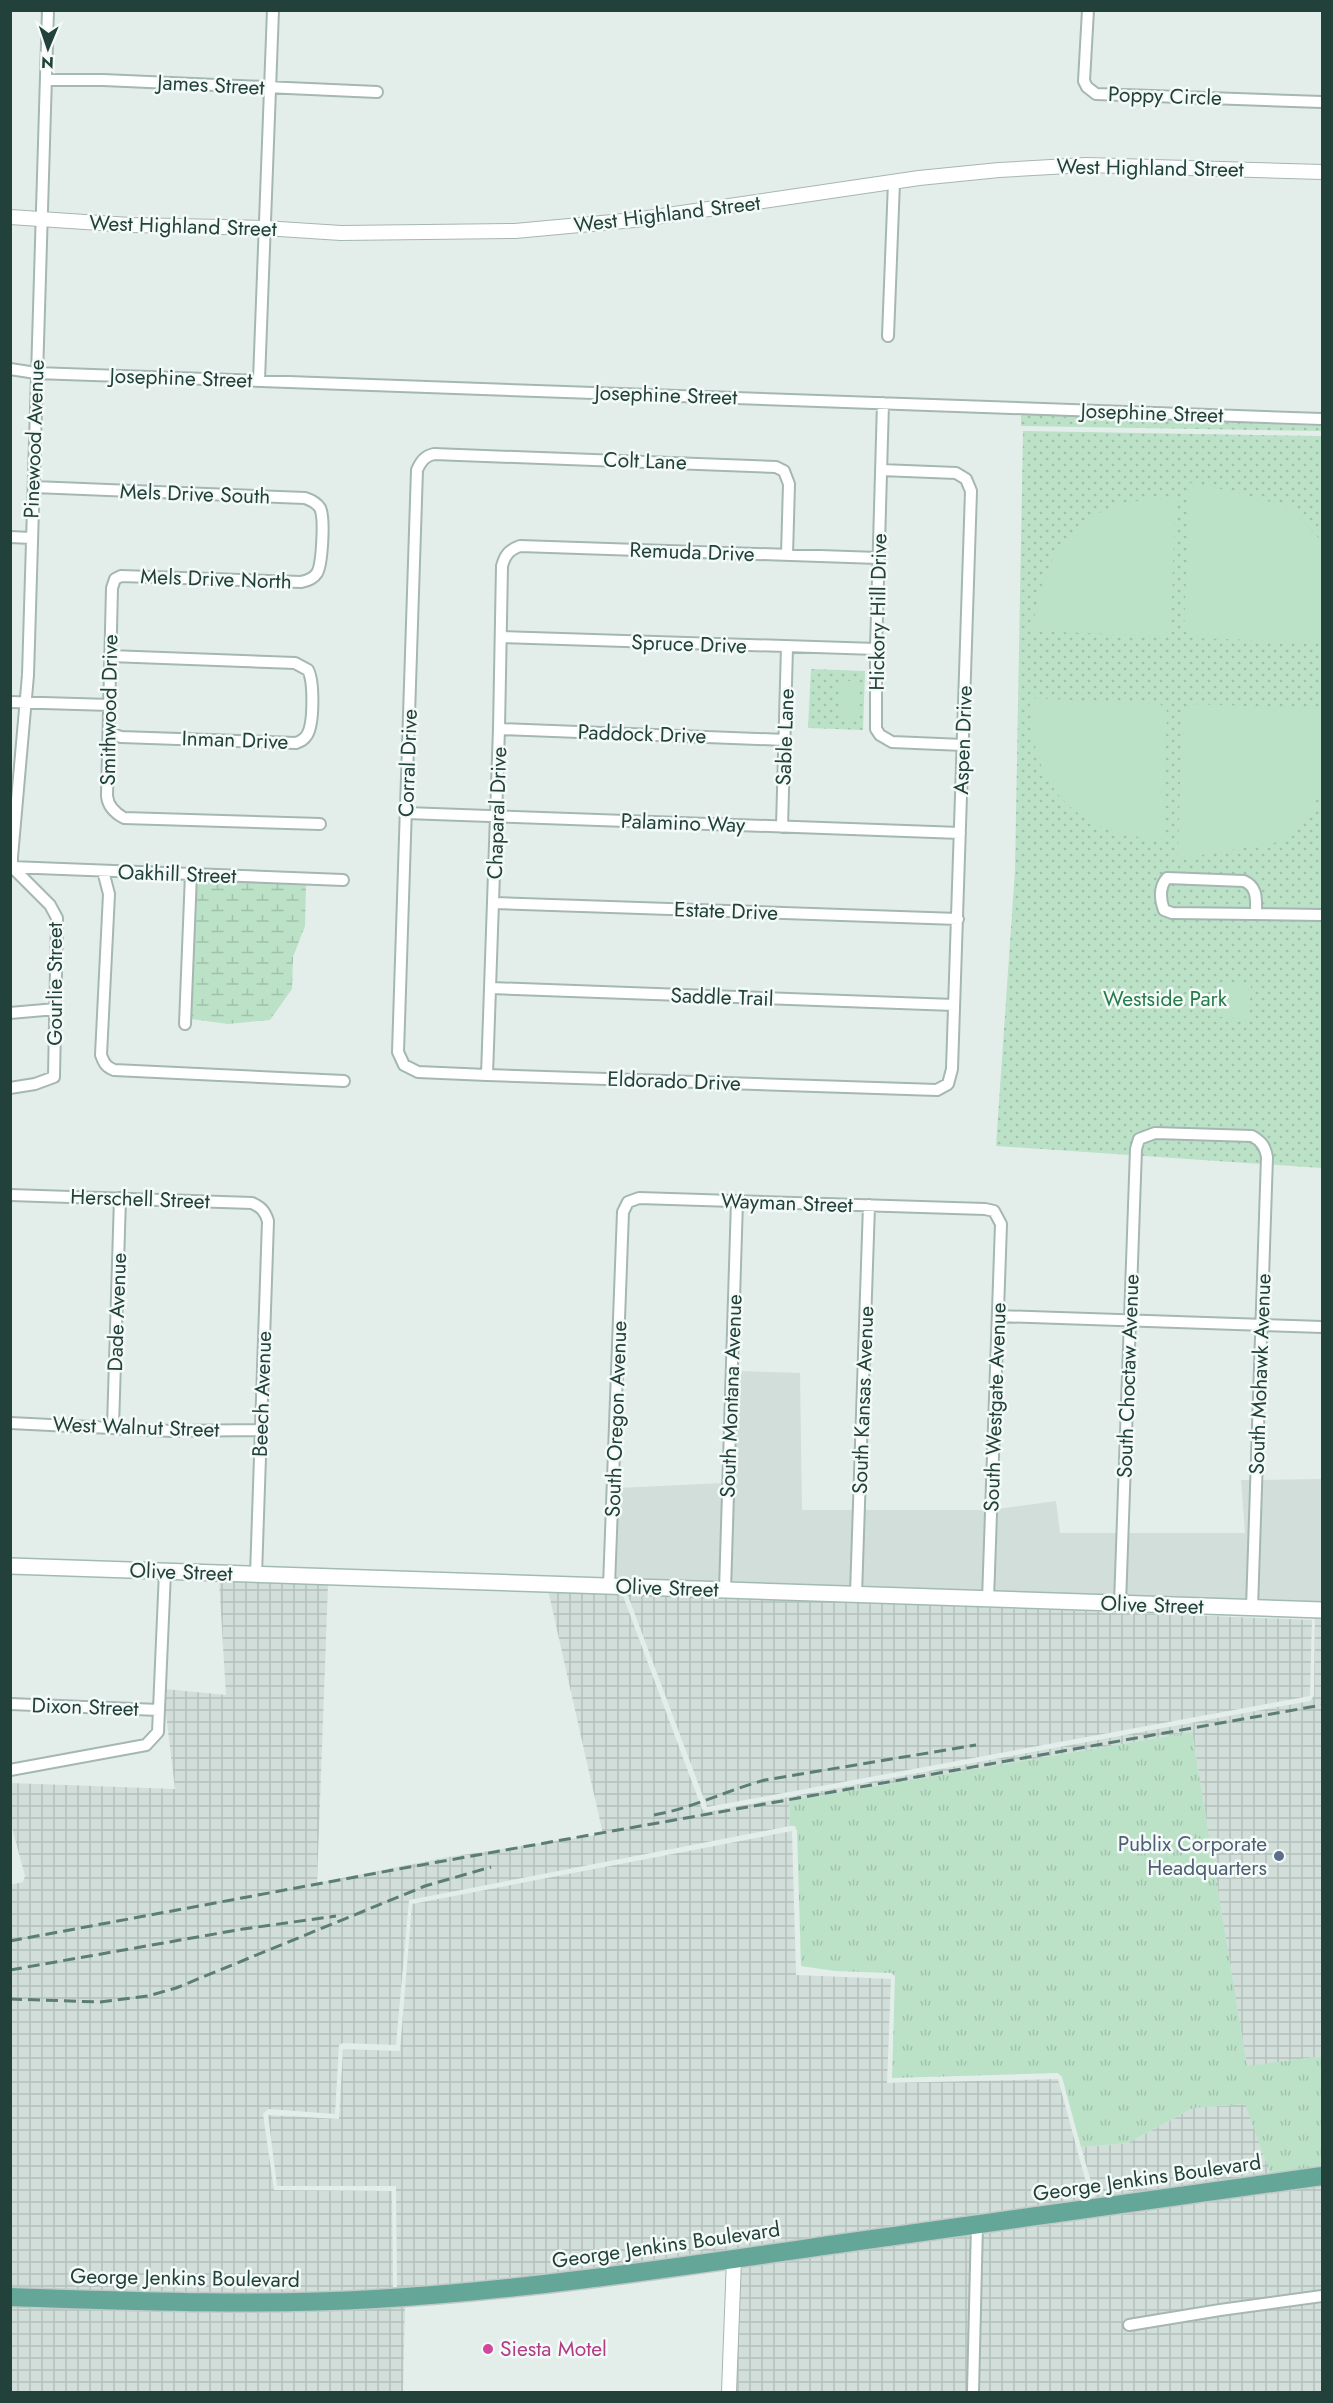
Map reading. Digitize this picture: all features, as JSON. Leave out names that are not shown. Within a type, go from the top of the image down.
[{"type":"main road","name":"Olive Street","points":[[10,1566],[1323,1610]]},
{"type":"main road","name":"George Jenkins Boulevard","points":[[10,2297],[232,2302],[374,2299],[520,2287],[1323,2176]]},
{"type":"street","name":"Pinewood Avenue","points":[[11,867],[26,703],[48,10]]},
{"type":"street","points":[[259,380],[273,10]]},
{"type":"street","name":"Poppy Circle","points":[[1088,10],[1084,81],[1091,92],[1096,94],[1323,102]]},
{"type":"street","name":"James Street","points":[[46,80],[103,80],[377,92]]},
{"type":"street","name":"West Highland Street","points":[[10,217],[197,228],[264,228],[351,233],[515,231],[634,220],[894,182],[999,170],[1086,165],[1323,172]]},
{"type":"street","points":[[888,336],[894,182]]},
{"type":"street","name":"Josephine Street","points":[[10,369],[36,373],[1323,419]]},
{"type":"street","name":"Hickory Hill Drive","points":[[883,403],[876,729],[880,735],[892,742],[963,745]]},
{"type":"street","name":"Colt Lane","points":[[422,461],[434,454],[776,467],[784,471],[789,484],[787,555]]},
{"type":"street","name":"Corral Drive","points":[[404,1065],[398,1052],[417,470],[422,461]]},
{"type":"street","name":"Aspen Drive","points":[[881,470],[956,473],[963,476],[970,485],[958,919],[951,1078],[945,1087]]},
{"type":"street","name":"Mels Drive South","points":[[34,487],[305,498],[312,500],[321,510],[321,540]]},
{"type":"street","points":[[10,537],[31,538]]},
{"type":"street","name":"Mels Drive North","points":[[115,579],[121,576],[301,582],[310,580],[316,575],[320,566],[321,540]]},
{"type":"street","name":"Remuda Drive","points":[[508,553],[520,546],[878,558]]},
{"type":"street","name":"Chaparal Drive","points":[[487,1075],[502,638],[502,566],[508,553]]},
{"type":"street","name":"Smithwood Drive","points":[[115,579],[112,588],[108,803],[113,810],[124,818],[320,824]]},
{"type":"street","name":"Spruce Drive","points":[[502,638],[876,649]]},
{"type":"street","name":"Sable Lane","points":[[782,827],[788,647]]},
{"type":"street","name":"Inman Drive","points":[[109,733],[122,737],[301,741],[310,729],[313,681],[308,670],[295,663],[110,656]]},
{"type":"street","points":[[10,702],[110,705]]},
{"type":"street","name":"Paddock Drive","points":[[499,729],[785,740]]},
{"type":"street","name":"Palamino Way","points":[[406,813],[960,833]]},
{"type":"street","name":"Oakhill Street","points":[[11,867],[343,880]]},
{"type":"street","name":"Gourlie Street","points":[[10,1088],[35,1084],[54,1077],[57,918],[50,905],[11,867]]},
{"type":"street","points":[[103,872],[109,894],[101,1055],[108,1068],[344,1081]]},
{"type":"street","points":[[185,1024],[191,874]]},
{"type":"street","points":[[1256,913],[1256,894],[1253,888],[1244,881],[1167,878],[1161,886],[1164,910],[1172,913],[1323,915]]},
{"type":"street","name":"Estate Drive","points":[[494,903],[958,919]]},
{"type":"street","name":"Saddle Trail","points":[[491,988],[954,1005]]},
{"type":"street","points":[[10,1013],[56,1010]]},
{"type":"street","name":"Eldorado Drive","points":[[404,1065],[418,1072],[487,1075],[937,1090],[945,1087]]},
{"type":"street","name":"South Mohawk Avenue","points":[[1136,1149],[1139,1139],[1155,1133],[1252,1136],[1261,1142],[1267,1163],[1252,1608]]},
{"type":"street","name":"South Choctaw Avenue","points":[[1120,1604],[1136,1149]]},
{"type":"street","name":"Herschell Street","points":[[10,1195],[252,1203],[260,1206],[266,1214]]},
{"type":"street","name":"Dade Avenue","points":[[113,1427],[120,1198]]},
{"type":"street","name":"Wayman Street","points":[[622,1252],[624,1206],[633,1199],[985,1209],[994,1211],[997,1216]]},
{"type":"street","name":"South Montana Avenue","points":[[724,1591],[737,1201]]},
{"type":"street","name":"South Kansas Avenue","points":[[856,1594],[869,1205]]},
{"type":"street","name":"Beech Avenue","points":[[256,1575],[268,1221],[266,1214]]},
{"type":"street","name":"South Westgate Avenue","points":[[988,1600],[1001,1224],[997,1216]]},
{"type":"street","name":"South Oregon Avenue","points":[[609,1586],[622,1252]]},
{"type":"street","points":[[998,1316],[1323,1328]]},
{"type":"street","name":"West Walnut Street","points":[[10,1423],[172,1431],[261,1430]]},
{"type":"street","points":[[10,1770],[146,1744],[154,1738],[158,1732],[165,1572]]},
{"type":"street","name":"Dixon Street","points":[[10,1704],[159,1710]]},
{"type":"street","points":[[973,2392],[977,2224]]},
{"type":"street","points":[[729,2392],[734,2259]]},
{"type":"street","points":[[1129,2325],[1323,2296]]},
{"type":"shaded area","points":[[737,1371],[800,1373],[802,1510],[853,1510],[851,1588],[730,1584]]},
{"type":"shaded area","points":[[1322,1479],[1322,1604],[1258,1602],[1262,1480]]},
{"type":"shaded area","points":[[1241,1480],[1251,1480],[1247,1601],[1126,1598],[1128,1533],[1245,1533]]},
{"type":"shaded area","points":[[722,1483],[719,1584],[616,1579],[619,1488]]},
{"type":"shaded area","points":[[1056,1501],[1060,1533],[1117,1533],[1115,1597],[993,1594],[997,1509]]},
{"type":"shaded area","points":[[864,1510],[985,1510],[982,1593],[862,1588]]},
{"type":"shaded area","points":[[219,1580],[328,1584],[317,1883],[448,1857],[603,1834],[548,1590],[622,1593],[702,1809],[706,1812],[1310,1701],[1314,1696],[1315,1616],[1322,1617],[1322,2056],[1247,2067],[1192,1732],[789,1801],[790,1826],[409,1900],[396,2045],[343,2043],[339,2045],[335,2114],[268,2109],[263,2114],[274,2190],[392,2191],[393,2291],[313,2295],[11,2291],[10,1885],[23,1882],[25,1876],[11,1824],[11,1783],[175,1789],[165,1689],[226,1695]]},
{"type":"shaded area","points":[[627,1593],[1312,1620],[1310,1696],[707,1807]]},
{"type":"shaded area","points":[[792,1831],[796,1975],[891,1979],[887,2083],[1058,2079],[1091,2201],[645,2264],[397,2289],[396,2186],[277,2186],[268,2115],[339,2119],[343,2049],[400,2051],[412,1904]]},
{"type":"shaded area","points":[[1246,2104],[1270,2173],[1322,2167],[1322,2170],[1096,2199],[1081,2147],[1128,2143],[1193,2108]]},
{"type":"shaded area","points":[[1322,2182],[1322,2290],[1219,2303],[1123,2320],[1125,2332],[1220,2316],[1322,2303],[1322,2392],[978,2392],[982,2230]]},
{"type":"shaded area","points":[[971,2232],[967,2392],[735,2392],[739,2265]]},
{"type":"shaded area","points":[[405,2303],[403,2392],[11,2392],[11,2304]]},
{"type":"green space","points":[[1021,414],[1322,426],[1322,431],[1021,426]]},
{"type":"green space","name":"Westside Park","points":[[1023,431],[1322,436],[1322,1168],[996,1146],[1015,870]]},
{"type":"green space","points":[[1190,483],[1291,507],[1322,542],[1322,642],[1193,638],[1184,631]]},
{"type":"green space","points":[[1148,500],[1175,500],[1171,630],[1163,636],[1033,631],[1036,606],[1043,583],[1052,561],[1065,542],[1080,526],[1100,513],[1122,504]]},
{"type":"green space","points":[[811,669],[865,671],[863,730],[808,728]]},
{"type":"green space","points":[[840,681],[859,681],[857,720],[839,719]]},
{"type":"green space","points":[[1030,698],[1160,704],[1167,711],[1163,840],[1132,836],[1105,828],[1082,816],[1063,800],[1049,781],[1038,757],[1032,730]]},
{"type":"green space","points":[[1191,704],[1322,709],[1322,778],[1314,809],[1279,842],[1178,857],[1182,712]]},
{"type":"green space","points":[[197,880],[306,885],[305,926],[293,957],[292,989],[270,1020],[228,1024],[191,1019]]},
{"type":"green space","points":[[1221,982],[1251,983],[1249,1019],[1220,1017]]},
{"type":"green space","points":[[1192,1732],[1247,2066],[1322,2056],[1322,2167],[1270,2173],[1245,2104],[1193,2108],[1128,2143],[1081,2147],[1062,2077],[1058,2073],[892,2078],[895,1976],[891,1973],[835,1971],[801,1966],[797,1831],[795,1826],[790,1826],[789,1801]]},
{"type":"railway","points":[[10,1941],[393,1870],[1322,1705]]},
{"type":"railway","points":[[654,1815],[683,1808],[765,1780],[976,1745]]},
{"type":"railway","points":[[10,1999],[100,2002],[148,1996],[176,1988],[425,1886],[491,1867]]},
{"type":"railway","points":[[10,1970],[243,1929],[336,1916]]},
{"type":"place","name":"Publix Corporate Headquarters","points":[[1279,1856]]},
{"type":"place","name":"Siesta Motel","points":[[488,2349]]}]
